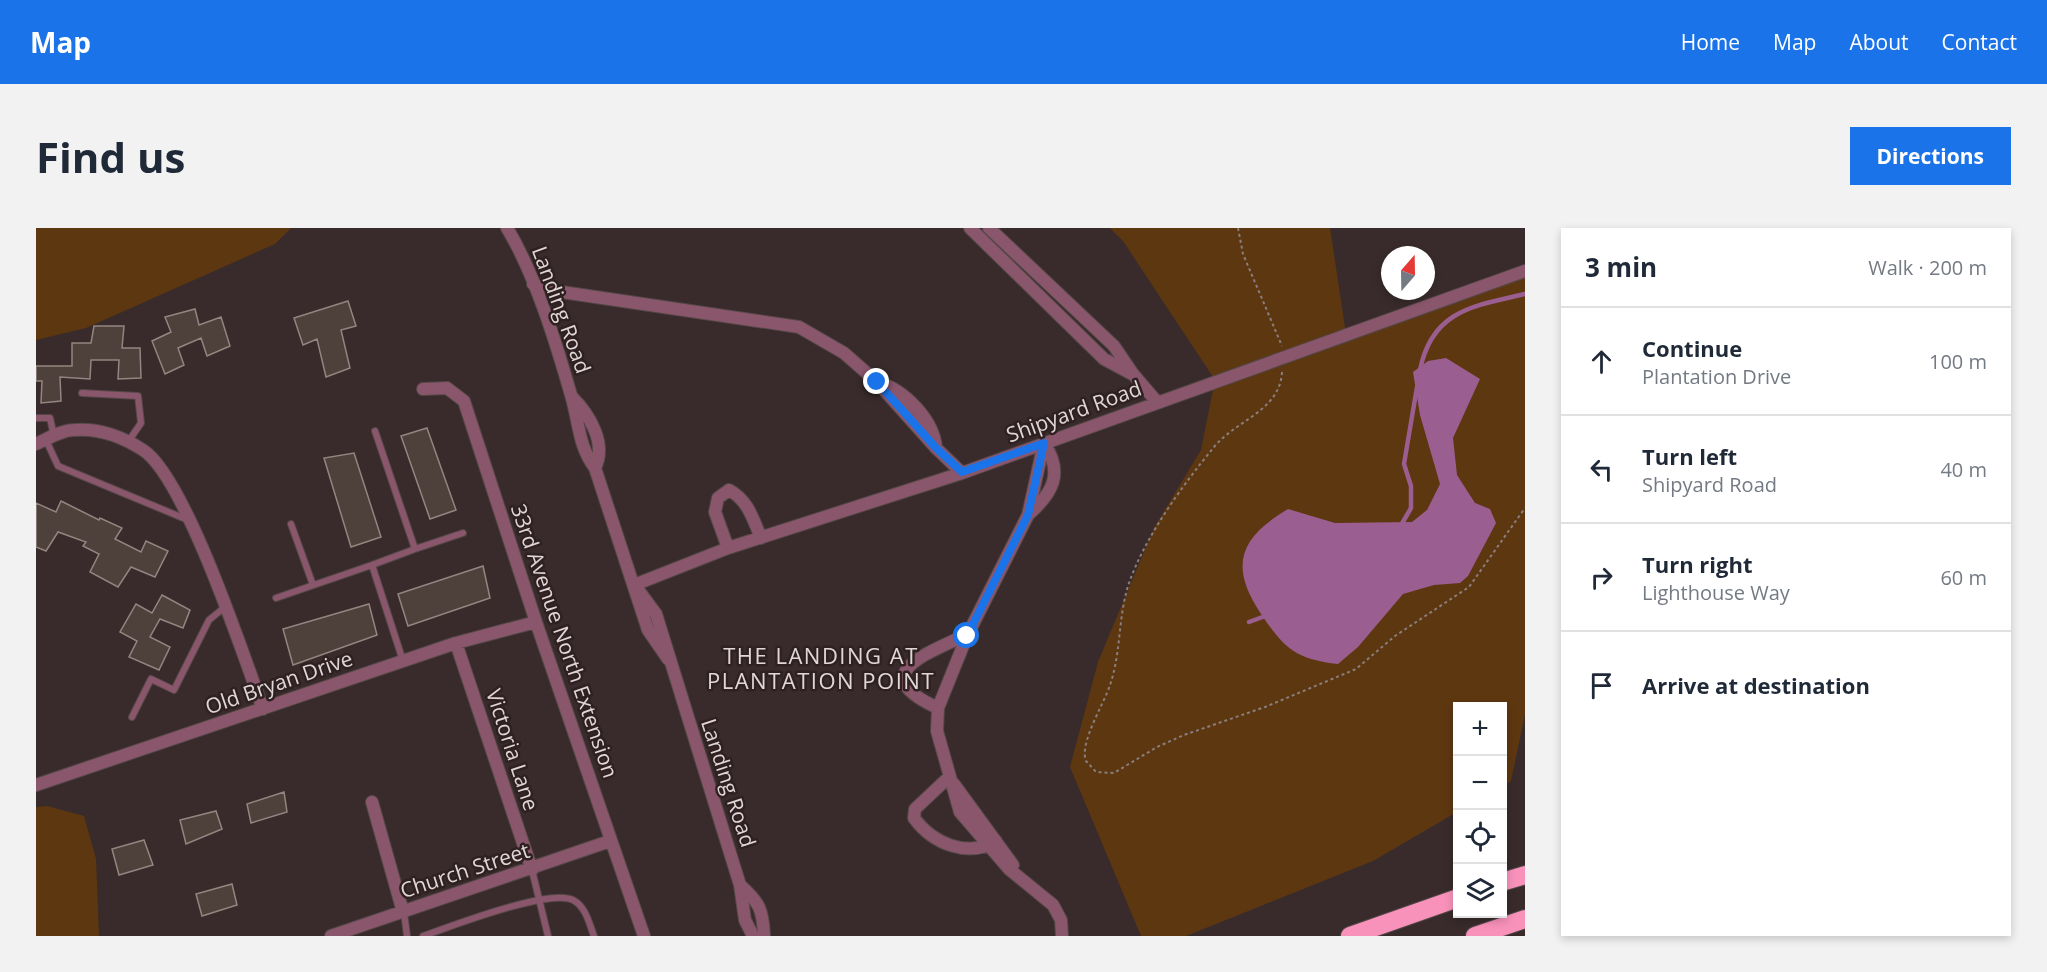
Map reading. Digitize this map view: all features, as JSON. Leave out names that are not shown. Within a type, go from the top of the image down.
[{"type":"highway","points":[[1507,881],[1525,875]]},
{"type":"highway","points":[[1350,936],[1453,900]]},
{"type":"highway","points":[[1475,936],[1525,919]]},
{"type":"street","points":[[970,228],[1104,359],[1133,374]]},
{"type":"street","points":[[989,228],[1114,346],[1133,374],[1157,402]]},
{"type":"street","name":"Landing Road","points":[[511,231],[533,284],[572,397],[585,455],[595,468],[648,630],[668,658],[740,885],[745,920],[753,936]]},
{"type":"street","name":"Shipyard Road","points":[[634,585],[728,548],[962,472],[1525,271]]},
{"type":"street","points":[[1033,290],[1044,280]]},
{"type":"street","points":[[533,284],[555,291],[799,327],[844,353],[877,382],[936,448],[962,472]]},
{"type":"street","name":"33rd Avenue North Extension","points":[[423,389],[447,388],[464,401],[536,622],[644,936]]},
{"type":"street","points":[[45,440],[73,429],[111,433],[145,451],[173,487],[188,520],[226,606],[262,709]]},
{"type":"street","points":[[1044,443],[1028,515],[968,634],[938,708],[937,731],[960,812],[991,843],[1023,881],[1053,905],[1061,920],[1062,936]]},
{"type":"street","points":[[728,548],[715,512],[718,498],[729,490],[739,495],[747,506],[761,538]]},
{"type":"street","name":"Old Bryan Drive","points":[[36,785],[456,643],[536,622]]},
{"type":"street","points":[[938,708],[921,701],[907,690],[903,683],[903,671],[913,660],[968,634]]},
{"type":"street","name":"Victoria Lane","points":[[456,643],[532,870]]},
{"type":"street","points":[[949,777],[915,808],[914,818],[922,828],[945,843],[966,850],[991,843]]},
{"type":"street","points":[[372,802],[404,912]]},
{"type":"street","name":"Church Street","points":[[331,936],[532,870],[610,841]]},
{"type":"street","name":"Landing Road","points":[[740,885],[758,901],[763,919],[764,936]]},
{"type":"lane","points":[[82,393],[138,396],[141,423],[128,442]]},
{"type":"lane","points":[[36,418],[50,418],[45,440],[58,466],[188,520]]},
{"type":"lane","points":[[375,430],[415,549]]},
{"type":"lane","points":[[291,524],[313,585]]},
{"type":"lane","points":[[276,598],[463,533]]},
{"type":"lane","points":[[372,565],[403,662]]},
{"type":"lane","points":[[132,717],[151,679],[174,690],[209,620],[226,606]]},
{"type":"lane","points":[[532,870],[548,936]]},
{"type":"lane","points":[[423,936],[507,908],[554,898],[572,900],[586,914],[594,936]]},
{"type":"lane","points":[[404,912],[406,936]]},
{"type":"path","points":[[1238,228],[1243,254],[1282,348],[1281,385],[1273,399],[1220,440],[1181,489],[1154,534],[1129,585],[1118,661],[1101,709],[1085,744],[1086,761],[1096,772],[1114,772],[1157,747],[1184,735],[1265,707],[1356,669],[1395,636],[1469,586],[1525,508]]},
{"type":"shaded area","points":[[36,228],[291,228],[275,244],[86,328],[36,340]]},
{"type":"shaded area","points":[[1110,228],[1330,228],[1346,334],[1525,274],[1525,714],[1511,781],[1507,784],[1507,702],[1453,702],[1453,814],[1373,861],[1186,936],[1141,936],[1070,767],[1098,662],[1154,528],[1201,450],[1215,380],[1123,241]]},
{"type":"shaded area","points":[[1446,358],[1480,379],[1453,438],[1457,475],[1475,503],[1490,509],[1496,523],[1468,576],[1460,583],[1434,585],[1403,594],[1358,647],[1338,664],[1301,655],[1277,636],[1251,597],[1243,567],[1244,554],[1249,542],[1271,520],[1288,509],[1335,523],[1412,522],[1427,510],[1440,484],[1420,415],[1413,372],[1428,361]]},
{"type":"shaded area","points":[[47,806],[84,816],[96,859],[99,936],[36,936],[36,807]]},
{"type":"building","points":[[348,301],[356,326],[341,330],[350,368],[326,377],[317,339],[303,345],[294,318]]},
{"type":"building","points":[[195,309],[199,325],[221,317],[230,346],[207,356],[201,338],[178,348],[184,365],[165,374],[152,341],[171,332],[165,317]]},
{"type":"building","points":[[94,326],[124,326],[122,348],[140,348],[141,378],[118,379],[119,360],[91,360],[90,379],[60,377],[61,401],[41,403],[42,381],[36,381],[36,366],[72,366],[72,343],[91,343]]},
{"type":"building","points":[[427,428],[456,510],[430,519],[401,436]]},
{"type":"building","points":[[354,453],[381,537],[351,547],[324,458]]},
{"type":"building","points":[[61,501],[99,520],[100,518],[122,528],[115,539],[141,552],[146,541],[168,551],[155,577],[131,567],[118,587],[90,572],[99,554],[83,546],[86,542],[58,532],[46,551],[36,547],[36,503],[56,512]]},
{"type":"building","points":[[483,566],[490,598],[408,626],[398,594]]},
{"type":"building","points":[[162,595],[190,610],[183,628],[160,619],[150,637],[170,647],[159,670],[129,657],[137,641],[120,632],[136,604],[152,613]]},
{"type":"building","points":[[369,604],[377,635],[293,665],[283,629]]},
{"type":"building","points":[[284,792],[287,812],[251,823],[247,804]]},
{"type":"building","points":[[216,811],[222,829],[186,844],[180,820]]},
{"type":"building","points":[[144,840],[153,865],[119,875],[112,849]]},
{"type":"building","points":[[232,884],[237,905],[202,916],[196,894]]},
{"type":"waterway","points":[[1420,370],[1434,334],[1445,323],[1458,314],[1489,302],[1525,294]]},
{"type":"waterway","points":[[1400,527],[1411,508],[1411,486],[1404,464],[1417,387]]},
{"type":"waterway","points":[[1249,622],[1268,615]]},
{"type":"district","name":"THE LANDING AT PLANTATION POINT","points":[[821,668]]},
{"type":"route","points":[[877,382],[936,448],[962,472],[1044,443],[1040,472],[1028,515],[967,636]]}]
